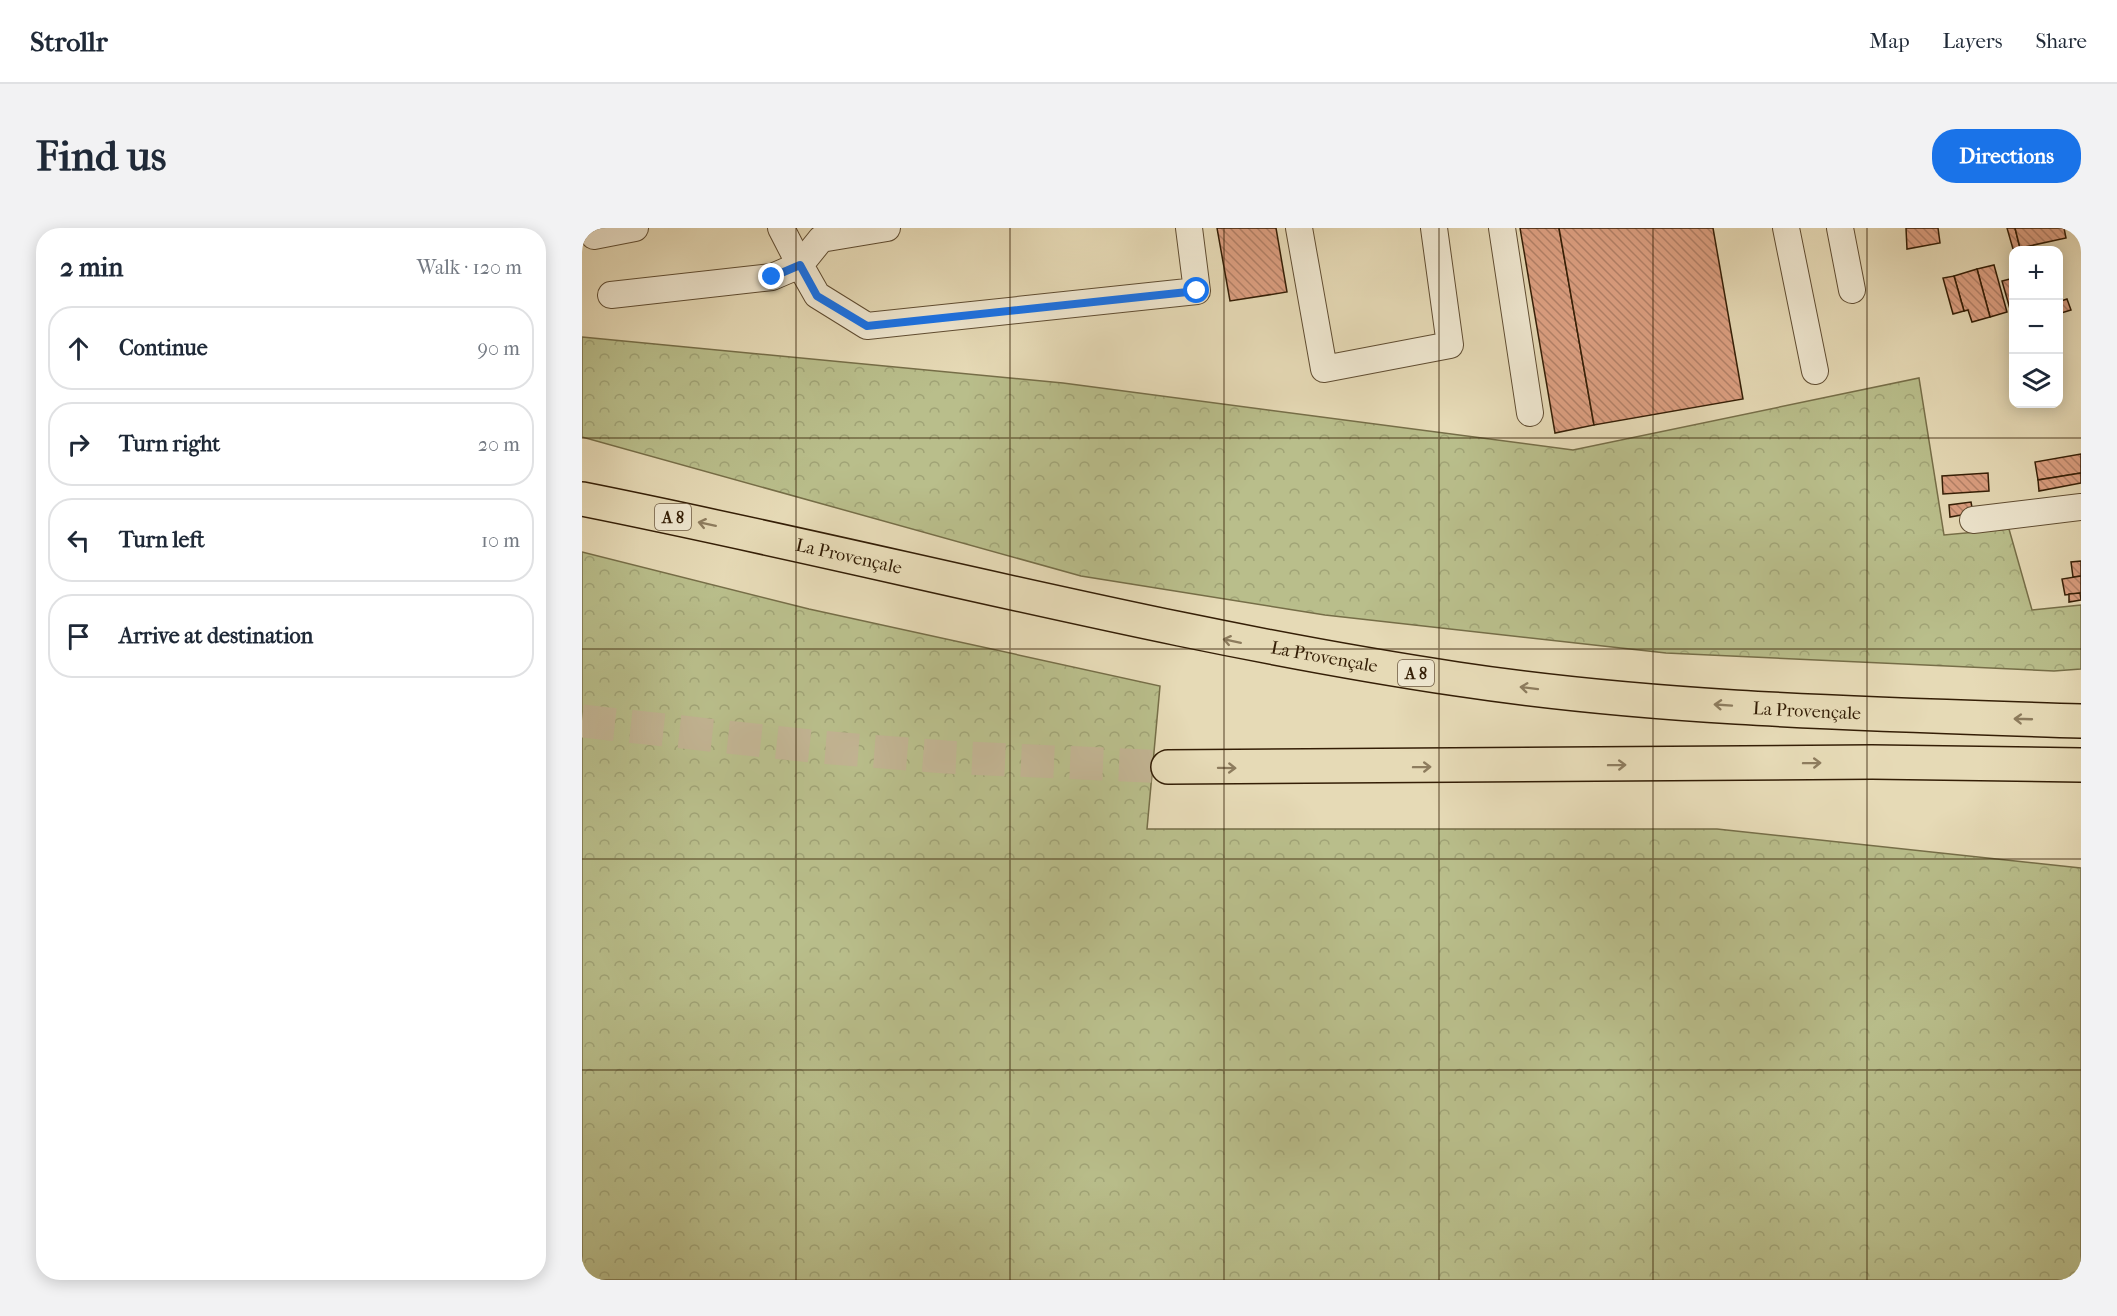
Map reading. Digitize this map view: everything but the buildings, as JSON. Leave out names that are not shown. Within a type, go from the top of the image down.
[{"type":"highway","name":"La Provençale","points":[[582,499],[764,536],[1237,642],[1461,680],[1585,694],[1822,712],[2081,721]]},
{"type":"highway","points":[[1168,767],[1872,762],[2081,765]]},
{"type":"street","points":[[594,236],[635,228]]},
{"type":"street","points":[[781,228],[817,296],[867,326],[1197,291],[1189,228]]},
{"type":"street","points":[[611,296],[772,277],[800,265],[821,239],[887,228]]},
{"type":"street","points":[[1299,228],[1324,369],[1450,345],[1434,228]]},
{"type":"street","points":[[1502,228],[1530,413]]},
{"type":"street","points":[[1786,228],[1815,371]]},
{"type":"street","points":[[1840,228],[1852,291]]},
{"type":"street","points":[[1973,520],[2081,507]]},
{"type":"green space","points":[[582,337],[1063,383],[1573,450],[1919,378],[1944,535],[2009,529],[2032,610],[2081,605],[2081,669],[2054,671],[1666,653],[1325,615],[1081,576],[582,437]]},
{"type":"green space","points":[[582,552],[809,609],[1160,686],[1147,829],[1717,829],[2081,868],[2081,1280],[582,1280]]},
{"type":"tunnel","points":[[582,721],[819,747],[946,757],[1168,767]]},
{"type":"route","points":[[772,277],[800,265],[817,296],[867,326],[1197,291]]}]
